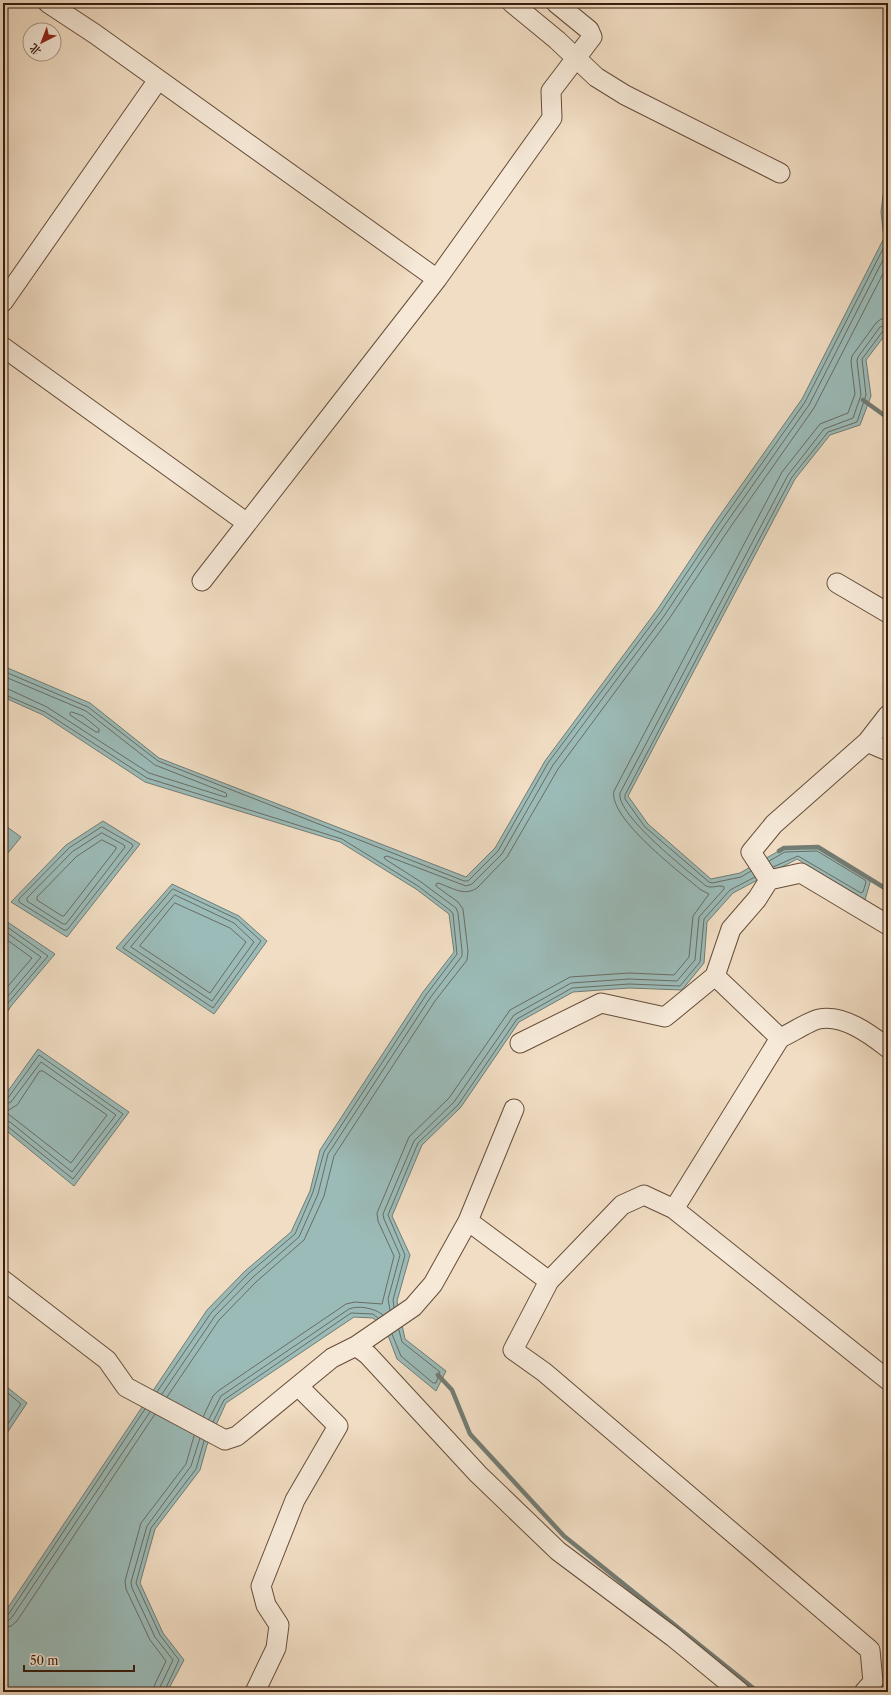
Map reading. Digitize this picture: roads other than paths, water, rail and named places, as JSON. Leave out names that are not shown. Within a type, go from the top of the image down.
[{"type":"street","points":[[48,3],[437,279]]},
{"type":"street","points":[[512,3],[557,40],[575,59],[596,77],[625,95],[780,173]]},
{"type":"street","points":[[202,581],[437,279],[552,118],[551,91],[592,37],[589,30],[556,3]]},
{"type":"street","points":[[3,302],[158,80]]},
{"type":"street","points":[[3,348],[247,523]]},
{"type":"street","points":[[836,583],[888,613]]},
{"type":"street","points":[[769,880],[751,852],[774,824],[867,742],[888,715]]},
{"type":"street","points":[[867,742],[888,751]]},
{"type":"street","points":[[520,1043],[601,1003],[665,1018],[715,976],[731,929],[757,899],[769,880],[801,873],[888,925]]},
{"type":"street","points":[[715,976],[780,1038]]},
{"type":"street","points":[[674,1208],[780,1038],[818,1019],[840,1019],[876,1039],[888,1048]]},
{"type":"street","points":[[3,1280],[107,1360],[126,1387],[225,1440],[237,1436],[332,1358],[356,1346],[413,1307],[434,1284],[468,1221],[514,1109]]},
{"type":"street","points":[[875,1686],[870,1650],[550,1377],[513,1350],[549,1281],[622,1205],[644,1195],[674,1208],[888,1380]]},
{"type":"street","points":[[468,1221],[549,1281]]},
{"type":"street","points":[[356,1346],[368,1355],[478,1474],[558,1551],[674,1637],[740,1692]]},
{"type":"street","points":[[254,1692],[276,1648],[279,1625],[266,1605],[261,1586],[295,1500],[338,1426],[298,1386]]},
{"type":"water","points":[[888,157],[888,331],[866,360],[871,396],[860,425],[830,435],[795,479],[628,796],[648,824],[711,879],[740,873],[784,848],[818,847],[871,879],[865,900],[797,859],[733,893],[707,922],[704,963],[682,990],[629,988],[573,992],[519,1022],[461,1107],[422,1145],[392,1216],[410,1255],[397,1301],[405,1339],[446,1371],[436,1391],[397,1359],[386,1330],[373,1318],[354,1317],[226,1403],[207,1445],[200,1470],[155,1529],[140,1583],[163,1633],[184,1660],[167,1692],[3,1692],[3,1615],[207,1310],[245,1271],[291,1232],[310,1191],[320,1150],[423,992],[454,952],[449,914],[416,889],[340,842],[145,782],[43,715],[3,697],[3,666],[90,703],[159,758],[466,877],[495,848],[545,761],[657,610],[716,521],[802,399],[884,238],[881,212]]},
{"type":"water","points":[[103,821],[140,844],[67,937],[11,902],[66,845]]},
{"type":"water","points":[[3,824],[21,837],[3,859]]},
{"type":"water","points":[[172,884],[239,916],[267,941],[214,1014],[116,948]]},
{"type":"water","points":[[3,919],[55,954],[11,1006],[3,1019]]},
{"type":"water","points":[[38,1049],[129,1112],[74,1186],[3,1128],[3,1098]]},
{"type":"water","points":[[3,1384],[27,1403],[5,1436],[3,1434]]},
{"type":"waterway","points":[[863,400],[888,418]]},
{"type":"waterway","points":[[779,851],[784,848],[818,847],[888,890]]},
{"type":"waterway","points":[[438,1375],[452,1390],[470,1434],[564,1536],[758,1692]]}]
